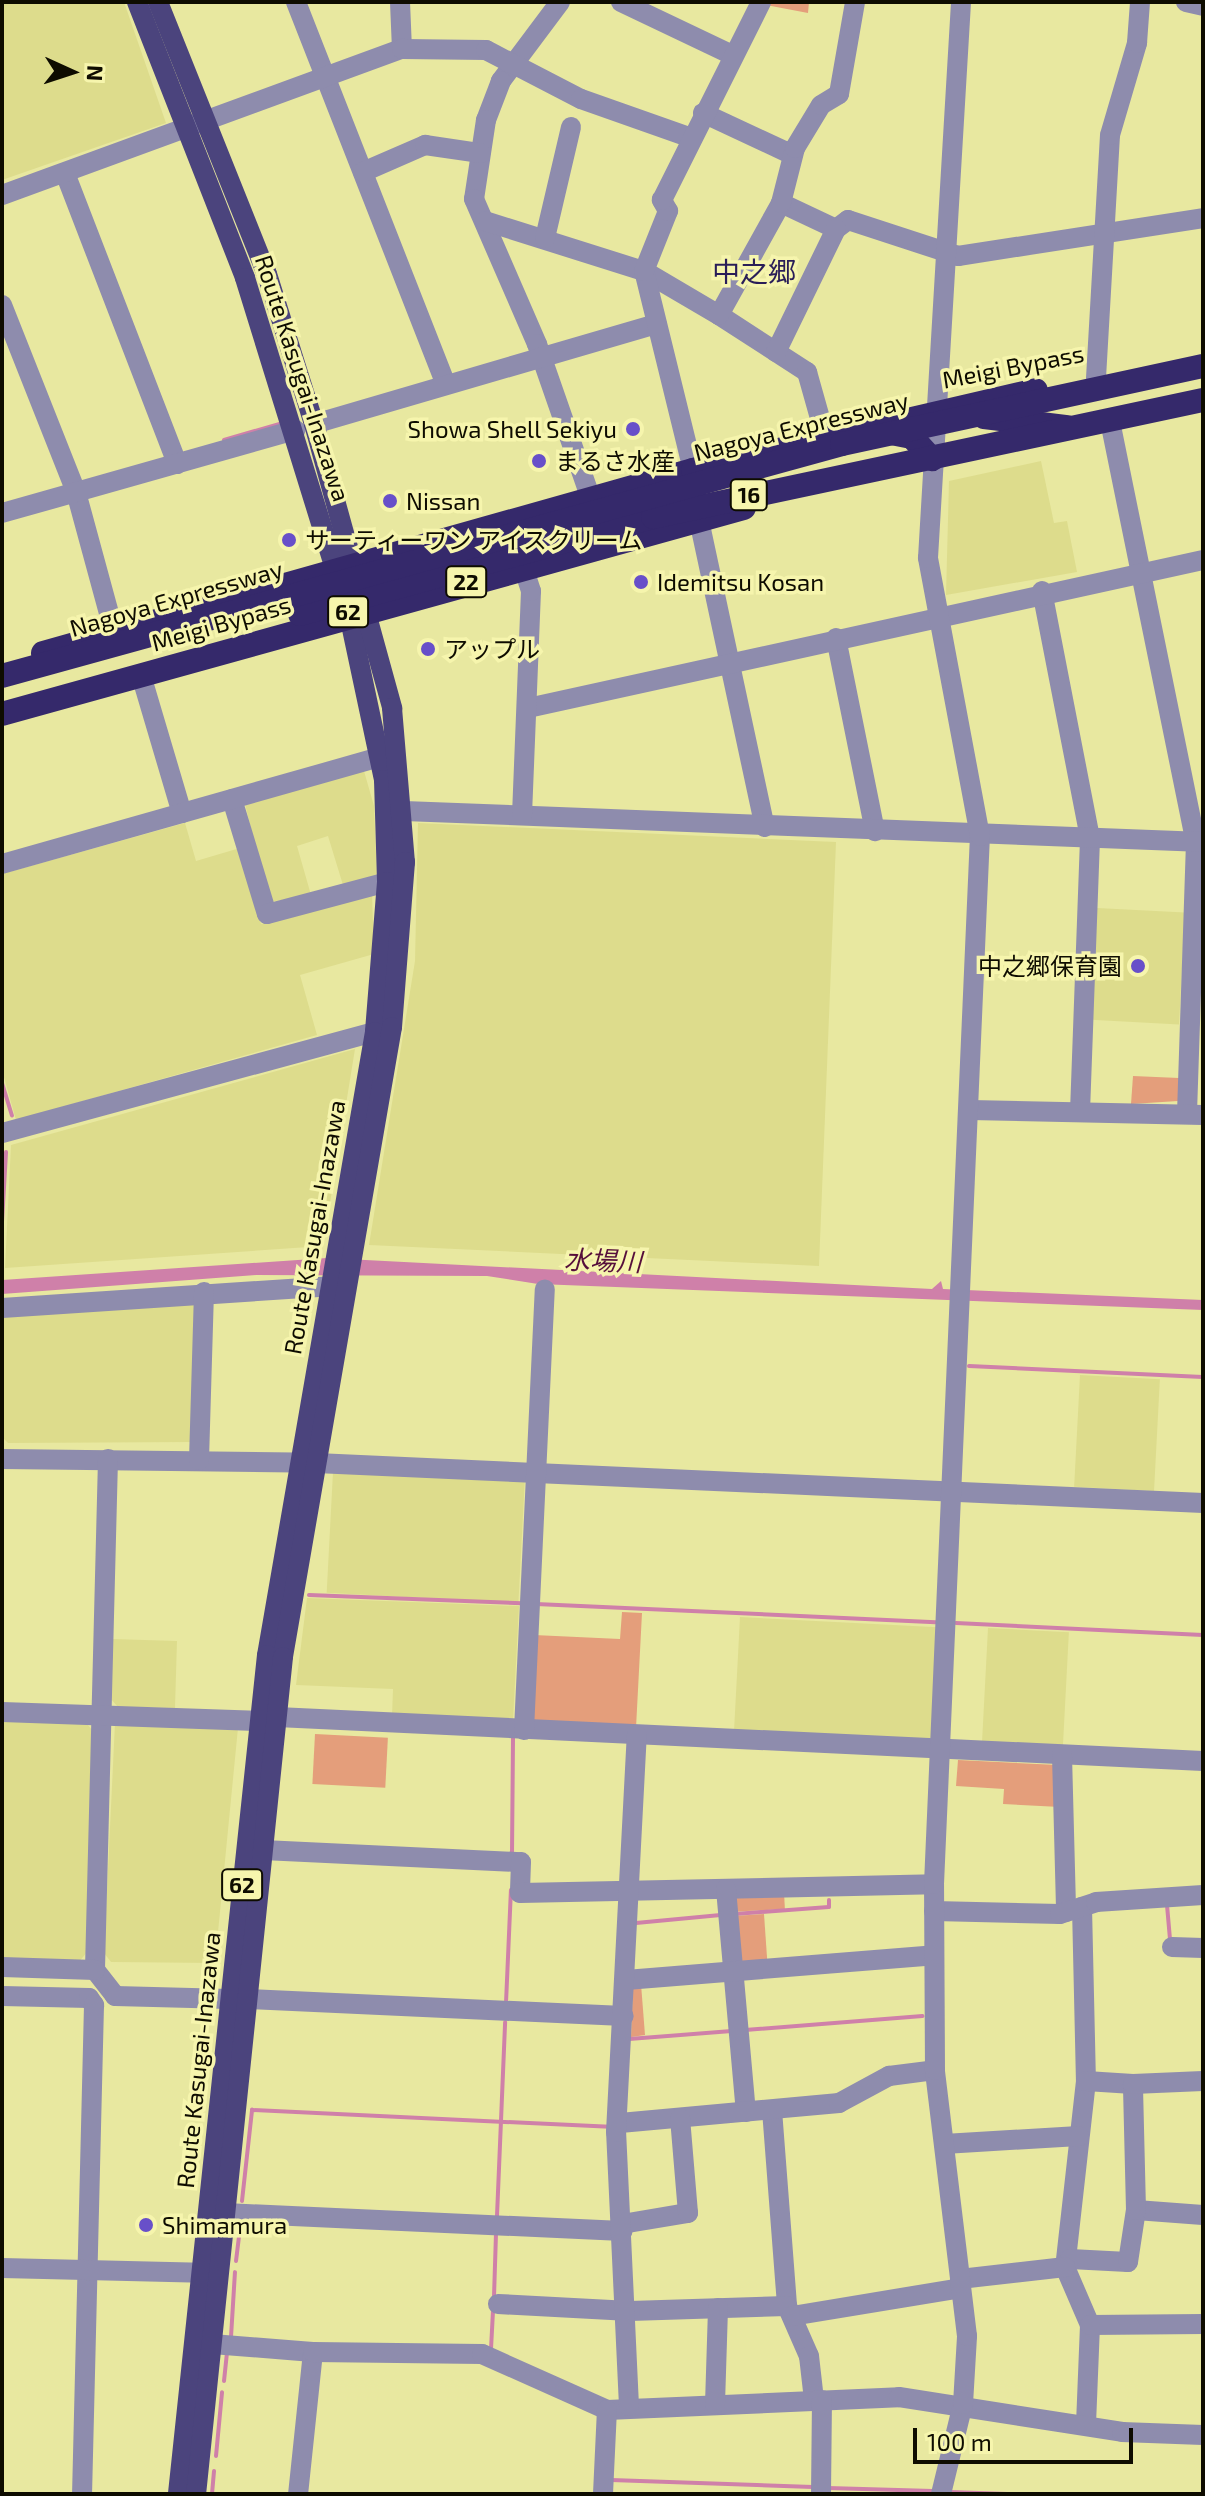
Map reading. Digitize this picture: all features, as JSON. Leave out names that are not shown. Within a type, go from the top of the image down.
[{"type":"highway","name":"Meigi Bypass","points":[[2,664],[693,470],[825,436],[936,410],[1203,359]]},
{"type":"highway","name":"Nagoya Expressway","points":[[2,676],[842,444],[1203,366]]},
{"type":"highway","name":"Nagoya Expressway","points":[[2,700],[653,517],[1203,400]]},
{"type":"highway","points":[[936,410],[955,419],[1111,426]]},
{"type":"highway","name":"Meigi Bypass","points":[[2,714],[523,566],[932,459],[1203,410]]},
{"type":"highway","points":[[853,429],[912,437],[932,459]]},
{"type":"main road","name":"Route Kasugai-Inazawa","points":[[137,2],[267,274],[344,568],[392,708],[404,811],[402,951],[336,1282],[268,1719],[239,1999],[225,2213],[196,2494]]},
{"type":"main road","name":"Route Kasugai-Inazawa","points":[[158,2],[197,128]]},
{"type":"main road","name":"Route Kasugai-Inazawa","points":[[344,1250],[375,1032],[387,882],[380,757],[358,613]]},
{"type":"main road","name":"Route Kasugai-Inazawa","points":[[178,2494],[201,2273],[263,1850],[268,1719]]},
{"type":"street","points":[[296,2],[446,384]]},
{"type":"street","points":[[400,2],[402,49]]},
{"type":"street","points":[[560,2],[511,68],[486,120],[474,199],[540,359],[591,499]]},
{"type":"street","points":[[621,2],[649,7],[730,54]]},
{"type":"street","points":[[693,470],[644,271],[668,211],[662,200],[730,54],[749,35],[761,2]]},
{"type":"street","points":[[719,315],[781,203],[793,155],[821,105],[839,94],[855,2]]},
{"type":"street","points":[[941,2494],[963,2404],[960,2284],[935,2070],[934,1884],[980,836],[935,615],[928,558],[961,2]]},
{"type":"street","points":[[1096,378],[1110,135],[1137,43],[1140,2]]},
{"type":"street","points":[[1186,2],[1203,6]]},
{"type":"street","points":[[2,195],[197,128],[402,49],[486,50],[511,68],[692,138]]},
{"type":"street","points":[[703,113],[793,155]]},
{"type":"street","points":[[545,238],[571,127]]},
{"type":"street","points":[[363,172],[425,145],[480,153]]},
{"type":"street","points":[[65,173],[177,464]]},
{"type":"street","points":[[781,203],[836,229]]},
{"type":"street","points":[[776,352],[836,229],[848,220],[944,253],[1203,218]]},
{"type":"street","points":[[485,221],[644,271],[719,315],[811,377],[825,436]]},
{"type":"street","points":[[2,305],[76,492],[114,632]]},
{"type":"street","points":[[2,513],[657,324]]},
{"type":"street","points":[[970,1110],[1195,1114],[1200,842],[1111,426]]},
{"type":"street","points":[[699,520],[732,662],[765,827]]},
{"type":"street","points":[[528,708],[1042,591],[1203,560]]},
{"type":"street","points":[[522,815],[531,591],[523,566]]},
{"type":"street","points":[[1042,591],[1090,839],[1080,1112]]},
{"type":"street","points":[[836,638],[875,831]]},
{"type":"street","points":[[141,675],[182,813]]},
{"type":"street","points":[[2,864],[380,757]]},
{"type":"street","points":[[232,799],[267,914],[387,882]]},
{"type":"street","points":[[404,811],[980,836],[1200,842]]},
{"type":"street","points":[[2,1133],[375,1032]]},
{"type":"street","points":[[2,1308],[336,1282]]},
{"type":"street","points":[[524,1730],[545,1289]]},
{"type":"street","points":[[199,1460],[204,1292]]},
{"type":"street","points":[[2,1459],[308,1463],[1203,1503]]},
{"type":"street","points":[[108,1459],[95,1970],[115,1996],[624,2016]]},
{"type":"street","points":[[2,1712],[268,1719],[1203,1761]]},
{"type":"street","points":[[629,2406],[630,2311],[622,2227],[620,2123],[637,1736]]},
{"type":"street","points":[[1062,1755],[1086,2081],[1067,2263],[1090,2325],[1086,2424]]},
{"type":"street","points":[[263,1850],[521,1862],[520,1893],[934,1884]]},
{"type":"street","points":[[726,1889],[746,2112]]},
{"type":"street","points":[[934,1911],[1074,1909],[1203,1895]]},
{"type":"street","points":[[1172,1947],[1203,1948]]},
{"type":"street","points":[[626,1980],[934,1955]]},
{"type":"street","points":[[2,1967],[95,1970]]},
{"type":"street","points":[[2,1996],[89,1998],[94,2005],[82,2494]]},
{"type":"street","points":[[620,2123],[839,2103],[889,2076],[935,2070]]},
{"type":"street","points":[[1086,2081],[1133,2084],[1203,2081]]},
{"type":"street","points":[[498,2304],[630,2311],[718,2308],[790,2311],[960,2284],[1067,2263],[1128,2262],[1136,2210],[1133,2084]]},
{"type":"street","points":[[772,2110],[790,2311],[809,2356],[818,2400],[821,2494]]},
{"type":"street","points":[[225,2213],[622,2227],[688,2213],[680,2118]]},
{"type":"street","points":[[944,2144],[1079,2136]]},
{"type":"street","points":[[1136,2210],[1203,2215]]},
{"type":"street","points":[[2,2268],[201,2273]]},
{"type":"street","points":[[715,2404],[718,2308]]},
{"type":"street","points":[[1090,2325],[1203,2324]]},
{"type":"street","points":[[212,2344],[313,2352],[482,2354],[607,2410],[629,2406],[899,2397],[1086,2424],[1203,2435]]},
{"type":"street","points":[[298,2494],[313,2352]]},
{"type":"street","points":[[603,2494],[607,2410]]},
{"type":"shaded area","points":[[2,2],[124,2],[166,123],[2,180]]},
{"type":"shaded area","points":[[767,2],[809,2],[808,13],[766,5]]},
{"type":"shaded area","points":[[1041,461],[1054,523],[1067,521],[1077,572],[946,595],[949,481]]},
{"type":"shaded area","points":[[364,771],[374,806],[377,875],[343,885],[328,836],[297,846],[311,895],[269,902],[245,804]]},
{"type":"shaded area","points":[[185,823],[196,861],[240,848],[261,924],[372,892],[374,954],[300,975],[317,1035],[16,1120],[2,1070],[2,874]]},
{"type":"shaded area","points":[[418,823],[836,842],[819,1266],[369,1245],[415,961]]},
{"type":"shaded area","name":"中之郷保育園","points":[[1097,908],[1185,913],[1179,1024],[1091,1020]]},
{"type":"shaded area","points":[[355,1049],[323,1246],[5,1268],[11,1145]]},
{"type":"shaded area","points":[[1133,1076],[1179,1078],[1178,1101],[1131,1104]]},
{"type":"shaded area","points":[[327,1258],[932,1289],[941,1281],[943,1289],[1203,1300],[1203,1310],[538,1284],[487,1276],[256,1275],[2,1294],[2,1280]]},
{"type":"shaded area","points":[[195,1297],[195,1442],[8,1443],[2,1437],[3,1317]]},
{"type":"shaded area","points":[[1080,1375],[1160,1379],[1154,1491],[1074,1487]]},
{"type":"shaded area","points":[[333,1472],[525,1482],[518,1603],[327,1593]]},
{"type":"shaded area","points":[[307,1598],[519,1606],[513,1721],[392,1716],[393,1689],[296,1685]]},
{"type":"shaded area","points":[[622,1612],[642,1613],[636,1728],[529,1723],[534,1635],[620,1639]]},
{"type":"shaded area","points":[[740,1617],[938,1627],[932,1743],[734,1733]]},
{"type":"shaded area","points":[[988,1628],[1069,1632],[1063,1748],[982,1744]]},
{"type":"shaded area","points":[[112,1639],[177,1641],[175,1708],[118,1707],[110,1698]]},
{"type":"shaded area","points":[[2,1721],[86,1723],[94,1732],[87,1952],[79,1962],[2,1960]]},
{"type":"shaded area","points":[[115,1723],[238,1728],[215,1963],[111,1962],[104,1953]]},
{"type":"shaded area","points":[[315,1734],[388,1738],[385,1788],[312,1784]]},
{"type":"shaded area","points":[[958,1760],[1058,1765],[1060,1807],[1003,1804],[1004,1789],[956,1786]]},
{"type":"shaded area","points":[[784,1892],[785,1909],[733,1912],[732,1895]]},
{"type":"shaded area","points":[[764,1914],[767,1963],[734,1965],[731,1916]]},
{"type":"shaded area","points":[[641,1984],[645,2035],[631,2037],[633,1985]]},
{"type":"waterway","points":[[224,440],[279,424]]},
{"type":"waterway","points":[[2,1083],[12,1116]]},
{"type":"waterway","points":[[2,1222],[6,1152]]},
{"type":"waterway","points":[[969,1366],[1203,1377]]},
{"type":"waterway","points":[[309,1595],[522,1603]]},
{"type":"waterway","points":[[536,1604],[936,1622]]},
{"type":"waterway","points":[[956,1623],[1203,1635]]},
{"type":"waterway","points":[[512,1854],[513,1737]]},
{"type":"waterway","points":[[506,2003],[511,1890]]},
{"type":"waterway","points":[[735,1914],[829,1907],[829,1900]]},
{"type":"waterway","points":[[1167,1905],[1170,1940]]},
{"type":"waterway","points":[[636,1923],[721,1915]]},
{"type":"waterway","points":[[745,2030],[922,2016]]},
{"type":"waterway","points":[[497,2216],[505,2022]]},
{"type":"waterway","points":[[629,2039],[732,2031]]},
{"type":"waterway","points":[[242,2201],[252,2110],[610,2127]]},
{"type":"waterway","points":[[236,2261],[240,2226]]},
{"type":"waterway","points":[[494,2297],[496,2234]]},
{"type":"waterway","points":[[231,2337],[235,2272]]},
{"type":"waterway","points":[[491,2349],[493,2310]]},
{"type":"waterway","points":[[224,2381],[227,2352]]},
{"type":"waterway","points":[[216,2456],[222,2392]]},
{"type":"waterway","points":[[212,2494],[214,2471]]},
{"type":"waterway","points":[[611,2480],[813,2487]]},
{"type":"waterway","points":[[828,2488],[933,2491]]},
{"type":"waterway","points":[[950,2492],[1008,2494]]},
{"type":"place","name":"Showa Shell Sekiyu","points":[[633,429]]},
{"type":"place","name":"まるさ水産","points":[[539,461]]},
{"type":"place","name":"Nissan","points":[[390,501]]},
{"type":"place","name":"サーティーワン アイスクリーム","points":[[289,540]]},
{"type":"place","name":"Idemitsu Kosan","points":[[641,582]]},
{"type":"place","name":"アップル","points":[[428,649]]},
{"type":"place","name":"中之郷保育園","points":[[1138,966]]},
{"type":"place","name":"Shimamura","points":[[146,2225]]},
{"type":"district","name":"中之郷","points":[[754,271]]},
{"type":"water label","name":"水場川","points":[[603,1260]]}]
